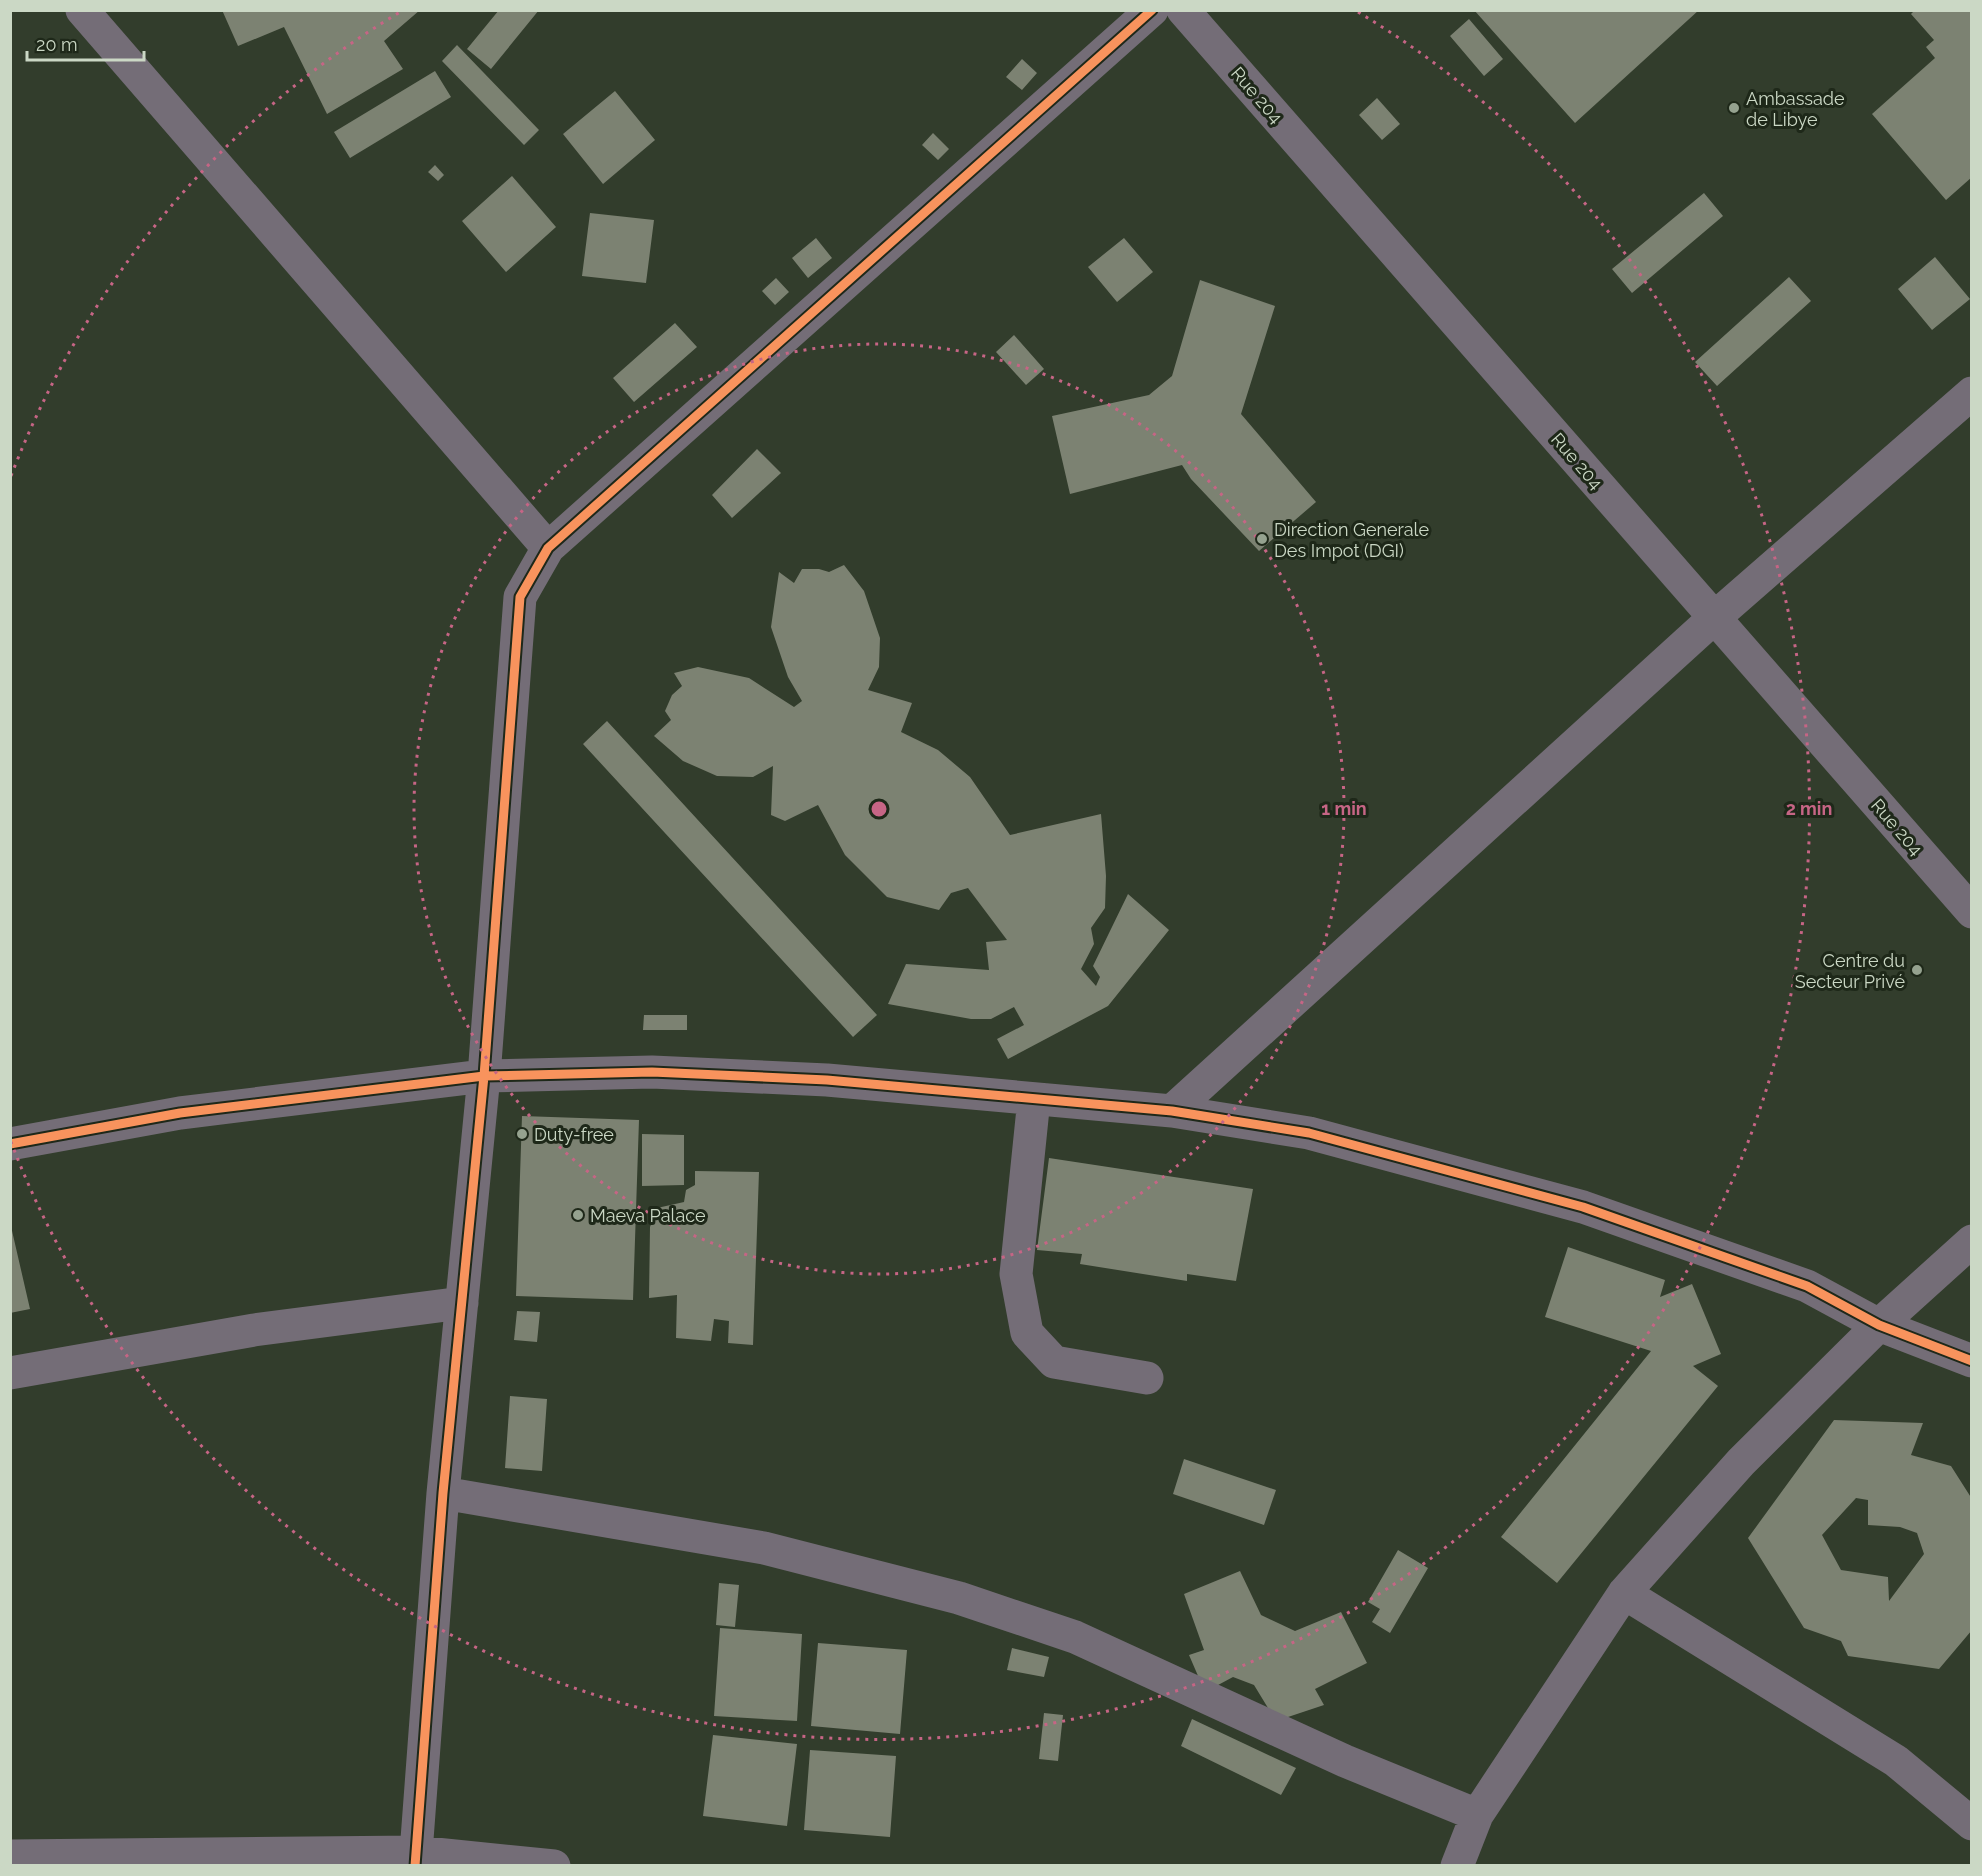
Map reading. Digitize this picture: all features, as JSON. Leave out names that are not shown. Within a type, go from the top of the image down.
[{"type":"street","points":[[82,10],[548,548]]},
{"type":"street","points":[[415,1859],[443,1493],[484,1076],[520,597],[548,548],[1152,10]]},
{"type":"street","name":"Rue 204","points":[[1183,10],[1971,912]]},
{"type":"street","points":[[1172,1111],[1714,618],[1971,393]]},
{"type":"street","points":[[10,1144],[180,1113],[484,1076],[663,1073],[827,1080],[1172,1111],[1309,1133],[1583,1207],[1807,1286],[1879,1325],[1971,1360]]},
{"type":"street","points":[[1034,1099],[1016,1274],[1027,1333],[1054,1362],[1147,1378]]},
{"type":"street","points":[[1457,1866],[1477,1815],[1624,1593],[1741,1462],[1879,1325],[1971,1241]]},
{"type":"street","points":[[10,1373],[254,1330],[462,1303]]},
{"type":"street","points":[[443,1493],[764,1548],[960,1598],[1075,1636],[1335,1756],[1477,1815]]},
{"type":"street","points":[[1624,1593],[1896,1761],[1971,1824]]},
{"type":"street","points":[[10,1856],[415,1859],[554,1866]]},
{"type":"building","points":[[222,10],[420,10],[384,41],[403,69],[327,114],[284,27],[238,46]]},
{"type":"building","points":[[499,10],[539,10],[491,69],[467,49]]},
{"type":"building","points":[[1474,10],[1699,10],[1575,123]]},
{"type":"building","points":[[1915,10],[1972,10],[1972,177],[1946,200],[1872,114],[1935,58],[1926,47],[1934,40],[1911,14]]},
{"type":"building","points":[[1469,19],[1503,59],[1484,76],[1450,36]]},
{"type":"building","points":[[457,45],[539,130],[524,145],[442,61]]},
{"type":"building","points":[[1022,59],[1037,73],[1022,90],[1006,77]]},
{"type":"building","points":[[435,71],[451,97],[350,158],[334,132]]},
{"type":"building","points":[[615,91],[655,140],[603,184],[563,134]]},
{"type":"building","points":[[1377,98],[1400,124],[1382,140],[1359,115]]},
{"type":"building","points":[[933,133],[949,149],[938,160],[922,145]]},
{"type":"building","points":[[435,165],[444,175],[438,181],[428,172]]},
{"type":"building","points":[[512,176],[556,227],[506,272],[462,221]]},
{"type":"building","points":[[1704,193],[1723,216],[1632,293],[1612,269]]},
{"type":"building","points":[[590,213],[654,220],[646,283],[582,276]]},
{"type":"building","points":[[816,238],[832,258],[808,278],[792,258]]},
{"type":"building","points":[[1124,238],[1153,272],[1117,302],[1088,267]]},
{"type":"building","points":[[1935,257],[1970,299],[1932,330],[1898,289]]},
{"type":"building","points":[[1789,277],[1811,301],[1717,386],[1695,362]]},
{"type":"building","points":[[776,278],[789,292],[775,305],[762,291]]},
{"type":"building","points":[[1200,280],[1275,306],[1241,414],[1316,502],[1259,551],[1191,479],[1182,465],[1070,494],[1052,416],[1149,395],[1172,376]]},
{"type":"building","points":[[675,323],[697,347],[634,402],[613,378]]},
{"type":"building","points":[[1014,335],[1044,369],[1026,385],[996,352]]},
{"type":"building","points":[[757,449],[781,473],[732,518],[712,495]]},
{"type":"building","points":[[844,565],[864,591],[880,638],[879,667],[868,690],[912,703],[901,732],[938,750],[970,777],[1010,835],[1101,814],[1106,876],[1105,908],[1091,928],[1094,944],[1081,969],[1096,986],[1100,977],[1093,966],[1128,894],[1169,930],[1108,1006],[1008,1059],[997,1039],[1024,1025],[1014,1007],[991,1019],[971,1019],[888,1004],[906,964],[989,970],[986,942],[1007,940],[968,888],[951,893],[939,910],[887,897],[845,855],[818,805],[785,821],[771,815],[773,766],[753,777],[717,776],[683,761],[654,736],[671,720],[665,711],[672,695],[682,686],[674,673],[698,667],[749,678],[794,707],[802,701],[788,677],[771,627],[779,572],[794,583],[802,569],[819,569],[829,572]]},
{"type":"building","points":[[607,721],[877,1015],[853,1037],[583,744]]},
{"type":"building","points":[[644,1015],[687,1015],[687,1030],[643,1030]]},
{"type":"building","name":"Maeva Palace","points":[[522,1116],[639,1120],[633,1300],[516,1296]]},
{"type":"building","points":[[642,1134],[684,1135],[684,1185],[642,1186]]},
{"type":"building","points":[[1049,1158],[1253,1189],[1236,1281],[1187,1274],[1187,1281],[1080,1264],[1082,1254],[1037,1250]]},
{"type":"building","points":[[695,1171],[759,1172],[753,1345],[728,1343],[729,1321],[714,1319],[711,1341],[676,1338],[677,1295],[649,1298],[650,1227],[657,1208],[684,1202],[686,1190],[695,1185]]},
{"type":"building","points":[[10,1222],[30,1309],[10,1313]]},
{"type":"building","points":[[1568,1247],[1665,1280],[1660,1297],[1692,1284],[1721,1354],[1693,1366],[1718,1386],[1557,1583],[1501,1537],[1651,1351],[1545,1317]]},
{"type":"building","points":[[517,1311],[540,1312],[537,1342],[514,1340]]},
{"type":"building","points":[[510,1396],[547,1399],[542,1471],[505,1468]]},
{"type":"building","points":[[1834,1420],[1923,1423],[1911,1455],[1951,1466],[1972,1499],[1972,1630],[1939,1669],[1848,1656],[1841,1641],[1804,1628],[1748,1538]],"holes":[[[1856,1498],[1868,1500],[1868,1525],[1900,1527],[1917,1533],[1924,1554],[1889,1601],[1888,1577],[1841,1570],[1822,1535]]]},
{"type":"building","points":[[1184,1459],[1276,1490],[1264,1525],[1173,1494]]},
{"type":"building","points":[[1398,1550],[1428,1568],[1390,1633],[1372,1622],[1380,1609],[1368,1602]]},
{"type":"building","points":[[1240,1571],[1261,1615],[1295,1631],[1341,1612],[1367,1663],[1315,1689],[1324,1705],[1276,1721],[1254,1685],[1233,1677],[1205,1692],[1189,1655],[1204,1650],[1184,1594]]},
{"type":"building","points":[[719,1583],[739,1585],[735,1627],[716,1625]]},
{"type":"building","points":[[720,1628],[802,1634],[797,1721],[714,1716]]},
{"type":"building","points":[[818,1643],[907,1650],[900,1734],[811,1726]]},
{"type":"building","points":[[1012,1648],[1049,1657],[1044,1677],[1007,1670]]},
{"type":"building","points":[[1044,1713],[1063,1715],[1058,1761],[1039,1759]]},
{"type":"building","points":[[1192,1719],[1296,1768],[1281,1795],[1181,1746]]},
{"type":"building","points":[[713,1735],[797,1744],[787,1826],[703,1816]]},
{"type":"building","points":[[810,1750],[896,1756],[890,1837],[804,1830]]},
{"type":"cycle path","points":[[415,1866],[443,1493],[484,1076],[520,597],[548,548],[1152,10]]},
{"type":"cycle path","points":[[10,1144],[180,1113],[484,1076],[652,1072],[827,1080],[1172,1111],[1309,1133],[1583,1207],[1807,1286],[1879,1325],[1972,1361]]},
{"type":"place","name":"Ambassade de Libye","points":[[1734,108]]},
{"type":"place","name":"Direction Generale Des Impot (DGI)","points":[[1262,539]]},
{"type":"place","name":"Centre du Secteur Privé","points":[[1917,970]]},
{"type":"place","name":"Duty-free","points":[[522,1134]]},
{"type":"place","name":"Maeva Palace","points":[[578,1215]]}]
